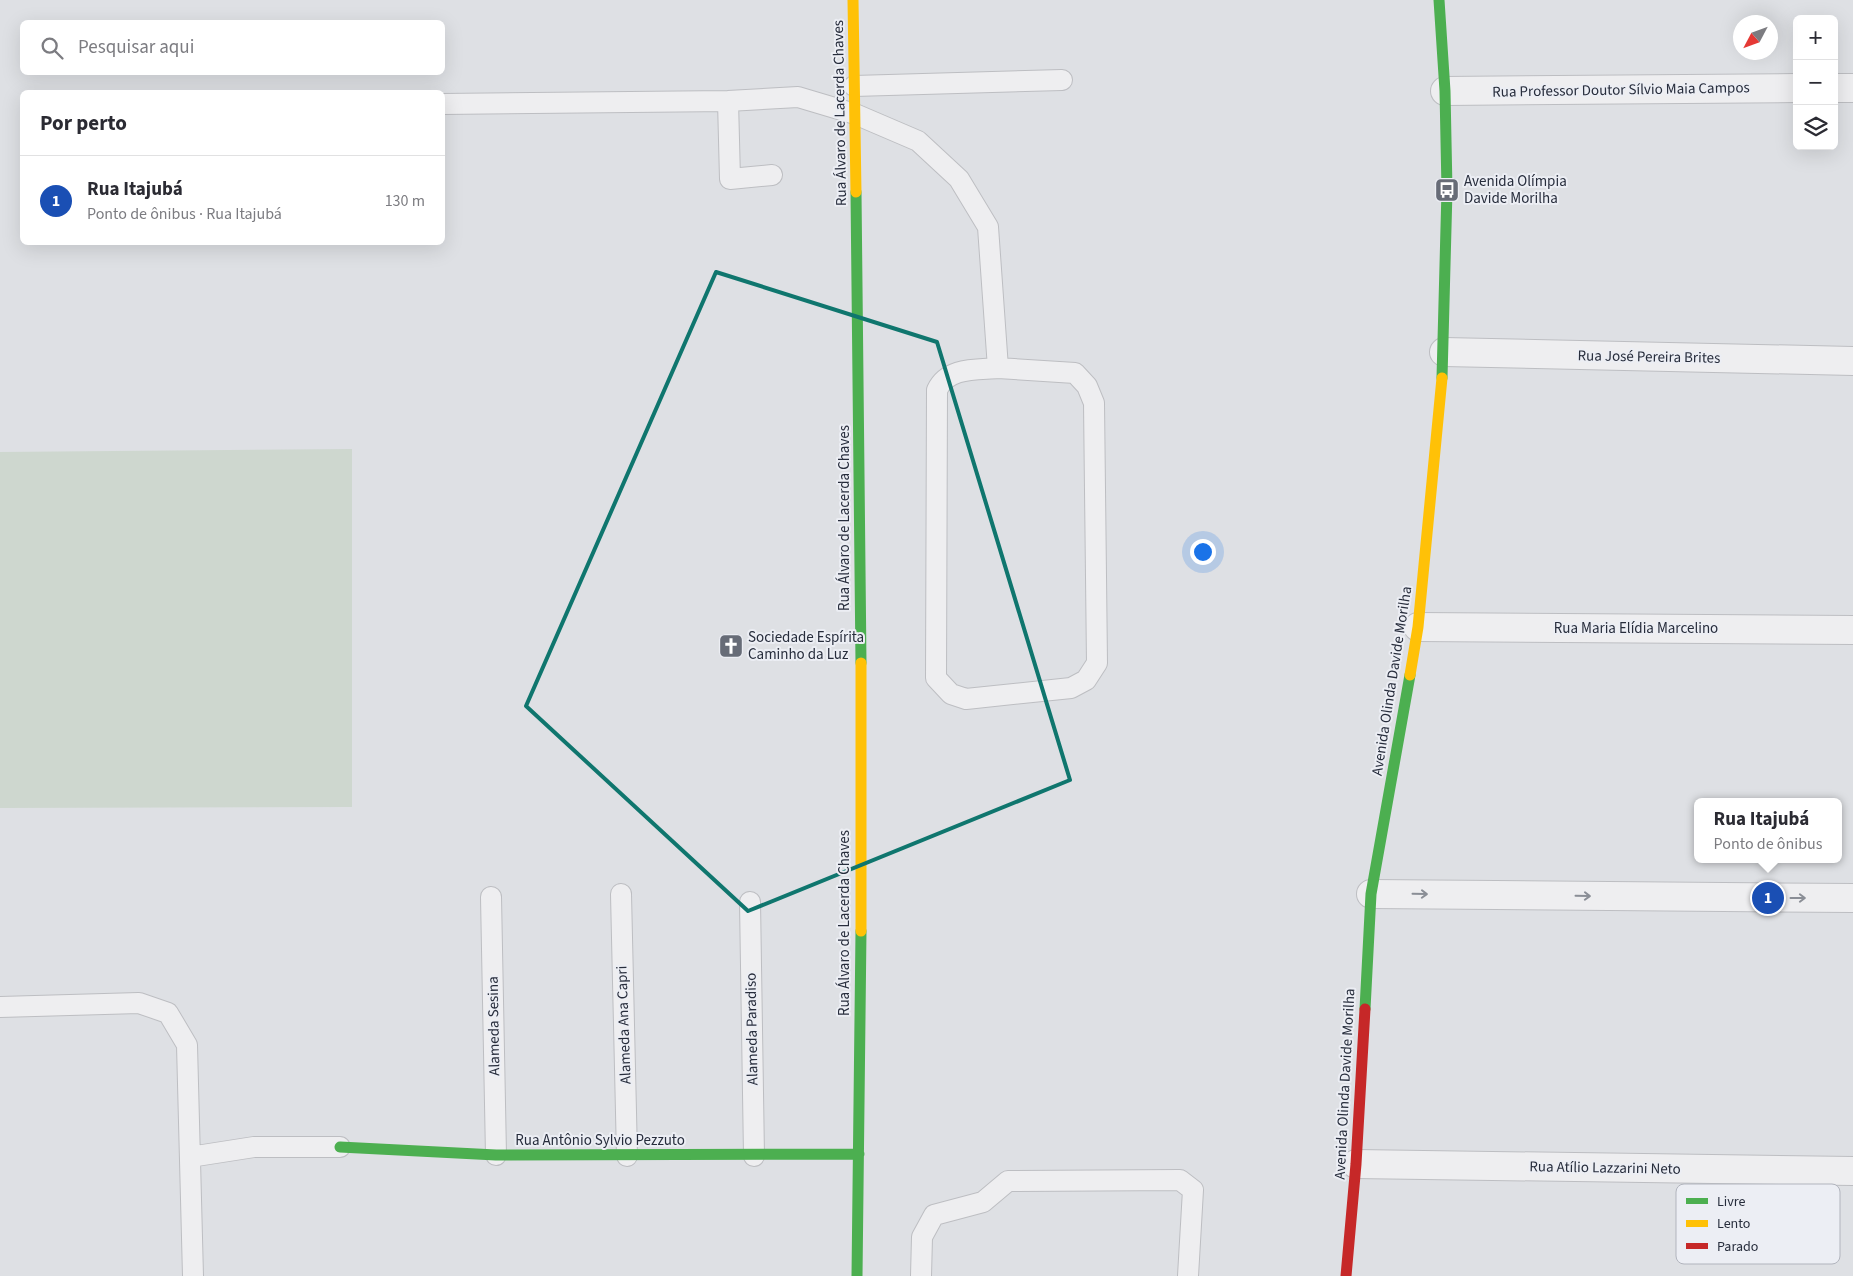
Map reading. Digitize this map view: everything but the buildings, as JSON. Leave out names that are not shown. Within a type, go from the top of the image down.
[{"type":"street","name":"Rua Álvaro de Lacerda Chaves","points":[[853,0],[860,529],[859,1154],[857,1276]]},
{"type":"street","name":"Avenida Olinda Davide Morilha","points":[[1346,1276],[1356,1164],[1371,894],[1418,627],[1444,352],[1445,91],[1439,0]]},
{"type":"street","name":"Rua Professor Doutor Sílvio Maia Campos","points":[[1445,91],[1793,88]]},
{"type":"street","points":[[1838,88],[1853,88]]},
{"type":"street","name":"Rua José Pereira Brites","points":[[1444,352],[1853,361]]},
{"type":"street","name":"Rua Maria Elídia Marcelino","points":[[1418,627],[1853,630]]},
{"type":"street","points":[[1371,894],[1853,898]]},
{"type":"street","name":"Rua Antônio Sylvio Pezzuto","points":[[340,1147],[496,1155],[754,1156],[859,1154]]},
{"type":"street","name":"Rua Atílio Lazzarini Neto","points":[[1356,1164],[1853,1171]]},
{"type":"lane","points":[[854,86],[1062,80]]},
{"type":"lane","points":[[445,104],[728,101],[798,96],[855,114],[918,141],[959,179],[988,227],[998,368]]},
{"type":"lane","points":[[728,101],[730,179],[772,175]]},
{"type":"lane","points":[[998,368],[1075,373],[1087,386],[1094,402],[1097,663],[1086,680],[1070,688],[966,699],[951,694],[936,678],[937,390],[941,381],[959,371],[998,368]]},
{"type":"lane","name":"Alameda Ana Capri","points":[[621,894],[627,1156]]},
{"type":"lane","name":"Alameda Sesina","points":[[491,897],[496,1155]]},
{"type":"lane","name":"Alameda Paradiso","points":[[750,902],[754,1156]]},
{"type":"lane","points":[[0,1007],[139,1003],[168,1013],[187,1045],[193,1276]]},
{"type":"lane","points":[[190,1157],[254,1147],[340,1147]]},
{"type":"lane","points":[[922,1276],[922,1237],[934,1216],[983,1202],[1008,1181],[1180,1180],[1193,1190],[1188,1276]]},
{"type":"highlighted area","points":[[716,272],[937,342],[1070,780],[748,911],[526,706]]},
{"type":"shaded area","points":[[352,449],[352,807],[0,808],[0,452]]},
{"type":"traffic: fast","points":[[1439,0],[1445,91],[1447,190],[1442,378]]},
{"type":"traffic: fast","points":[[856,192],[861,663]]},
{"type":"traffic: fast","points":[[1365,1009],[1371,894],[1410,675]]},
{"type":"traffic: fast","points":[[857,1276],[861,931]]},
{"type":"traffic: fast","points":[[340,1147],[496,1155],[859,1154]]},
{"type":"traffic: slow","points":[[853,0],[856,192]]},
{"type":"traffic: slow","points":[[1410,675],[1418,627],[1442,378]]},
{"type":"traffic: slow","points":[[861,663],[861,931]]},
{"type":"traffic: jam","points":[[1346,1276],[1356,1164],[1365,1009]]},
{"type":"place","name":"Avenida Olímpia Davide Morilha","points":[[1447,190]]},
{"type":"place","name":"Sociedade Espírita Caminho da Luz","points":[[731,646]]},
{"type":"place","name":"Rua Itajubá","points":[[1768,898]]}]
